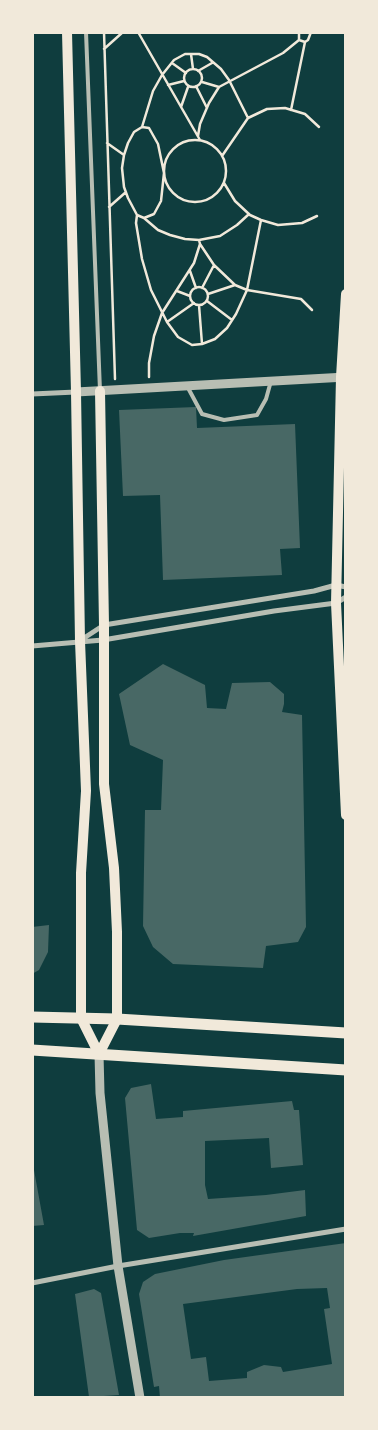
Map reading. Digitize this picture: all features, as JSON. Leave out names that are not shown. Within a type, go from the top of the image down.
[{"type":"main road","points":[[67,32],[80,641],[86,791],[81,873],[81,1018],[99,1054]]},
{"type":"main road","points":[[67,52],[73,32]]},
{"type":"main road","points":[[346,294],[343,377],[341,586],[336,603],[346,816]]},
{"type":"main road","points":[[99,1054],[117,1019],[117,932],[114,868],[104,784],[104,625],[100,391]]},
{"type":"main road","points":[[32,1017],[117,1019],[346,1033]]},
{"type":"main road","points":[[32,1050],[346,1070]]},
{"type":"street","points":[[32,394],[343,377]]},
{"type":"street","points":[[80,641],[104,625],[341,586]]},
{"type":"street","points":[[32,646],[103,640],[274,611],[336,603],[346,597]]},
{"type":"street","points":[[99,1054],[100,1092],[118,1266],[140,1398]]},
{"type":"street","points":[[32,1283],[118,1266],[346,1229]]},
{"type":"lane","points":[[86,32],[100,391]]},
{"type":"lane","points":[[187,386],[202,414],[224,420],[257,415],[266,399],[272,380]]},
{"type":"path","points":[[104,32],[115,390]]},
{"type":"path","points":[[104,49],[123,32]]},
{"type":"path","points":[[138,32],[200,140]]},
{"type":"path","points":[[299,32],[300,40]]},
{"type":"path","points":[[291,110],[305,42],[308,40],[311,32]]},
{"type":"path","points":[[300,40],[305,42]]},
{"type":"path","points":[[198,136],[200,124],[207,108],[220,87],[229,80],[283,53],[300,40]]},
{"type":"path","points":[[142,127],[153,92],[162,75],[172,62],[185,54],[199,54],[212,62],[229,80],[248,118]]},
{"type":"path","points":[[190,54],[193,69]]},
{"type":"path","points":[[172,62],[186,73]]},
{"type":"path","points":[[198,71],[212,62]]},
{"type":"path","points":[[193,69],[198,71],[201,76],[201,82]]},
{"type":"path","points":[[184,81],[186,73],[193,69]]},
{"type":"path","points":[[168,85],[184,81]]},
{"type":"path","points":[[184,81],[188,86]]},
{"type":"path","points":[[201,82],[220,87]]},
{"type":"path","points":[[188,86],[196,86],[201,82]]},
{"type":"path","points":[[181,107],[188,86]]},
{"type":"path","points":[[196,86],[207,108]]},
{"type":"path","points":[[222,156],[248,118],[267,109],[285,108],[305,114],[319,127]]},
{"type":"path","points":[[144,218],[154,214],[160,201],[164,172],[166,159],[174,148],[186,141],[200,140],[213,146],[222,156],[226,169],[224,183],[217,193],[207,200],[196,202],[184,200],[174,194],[166,184],[164,172],[158,144],[149,128],[142,127],[134,132],[124,155],[122,168],[126,192],[137,215],[136,222],[142,259],[151,290],[167,322],[178,337],[192,344],[202,344],[215,339],[227,328],[232,320],[247,290],[261,220]]},
{"type":"path","points":[[107,143],[124,155]]},
{"type":"path","points":[[224,183],[235,201],[249,214],[261,220],[278,225],[302,223],[317,216]]},
{"type":"path","points":[[110,207],[126,192]]},
{"type":"path","points":[[137,215],[144,218],[158,230],[170,235],[185,240],[199,240],[220,236],[237,225],[249,214]]},
{"type":"path","points":[[199,240],[214,266],[235,285],[247,290],[301,299],[312,310]]},
{"type":"path","points":[[150,388],[149,363],[154,336],[162,313],[194,263],[200,244]]},
{"type":"path","points":[[202,288],[214,266]]},
{"type":"path","points":[[190,270],[196,288]]},
{"type":"path","points":[[208,294],[235,285]]},
{"type":"path","points":[[190,296],[196,288],[202,288],[208,294]]},
{"type":"path","points":[[177,291],[190,296],[194,303],[199,305],[207,301]]},
{"type":"path","points":[[207,301],[208,294]]},
{"type":"path","points":[[207,301],[232,320]]},
{"type":"path","points":[[167,322],[194,303]]},
{"type":"path","points":[[199,305],[202,344]]},
{"type":"building","points":[[196,407],[197,428],[295,424],[300,548],[280,549],[282,575],[163,580],[160,495],[123,496],[119,410]]},
{"type":"building","points":[[163,664],[205,685],[207,708],[226,709],[232,683],[270,682],[284,694],[282,712],[302,715],[306,927],[298,942],[266,946],[263,968],[173,964],[153,947],[143,926],[145,810],[161,810],[163,760],[130,745],[119,694]]},
{"type":"building","points":[[49,925],[48,952],[39,970],[32,974],[32,927]]},
{"type":"building","points":[[151,1084],[156,1119],[183,1117],[183,1111],[292,1101],[294,1110],[299,1110],[303,1165],[271,1168],[269,1138],[205,1141],[205,1185],[208,1199],[305,1190],[306,1216],[193,1236],[194,1233],[180,1233],[149,1238],[137,1230],[125,1098],[131,1088]]},
{"type":"building","points":[[32,1159],[44,1225],[32,1226]]},
{"type":"building","points":[[346,1243],[346,1398],[160,1398],[159,1386],[154,1387],[139,1294],[143,1282],[155,1274],[224,1260]],"holes":[[[327,1288],[330,1308],[324,1309],[332,1364],[283,1372],[281,1367],[264,1365],[247,1372],[247,1378],[209,1381],[206,1357],[191,1359],[183,1304],[297,1289]]]},
{"type":"building","points":[[94,1289],[101,1293],[119,1395],[89,1397],[75,1294]]}]
